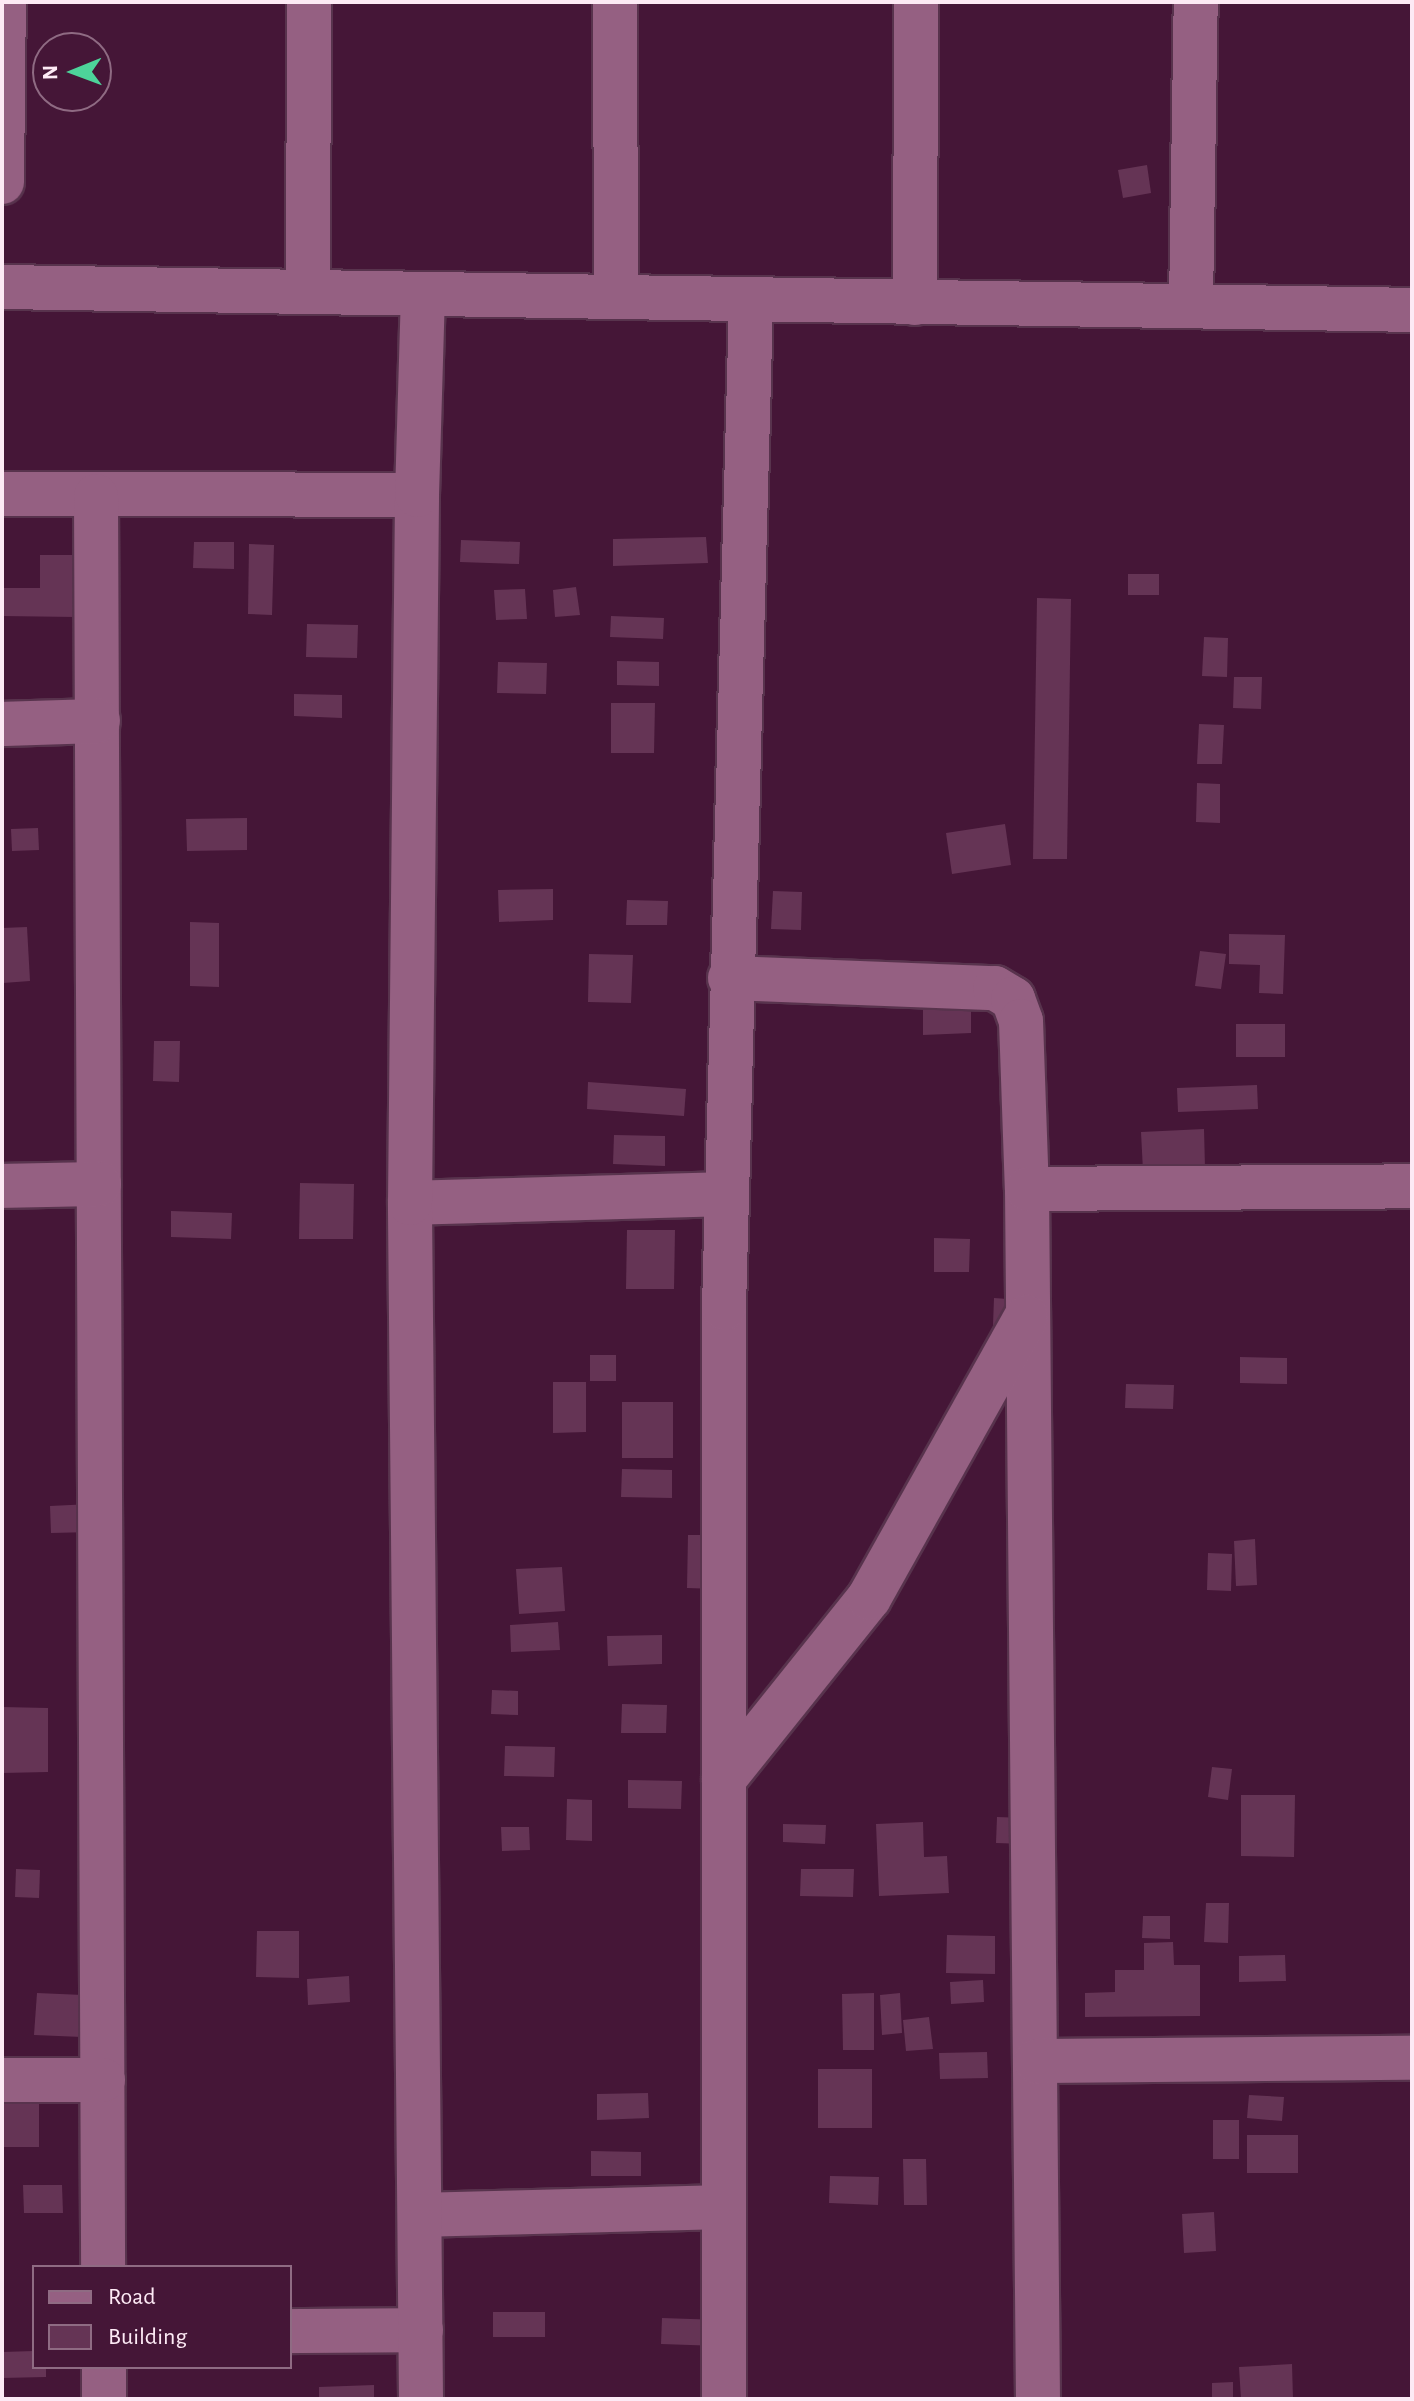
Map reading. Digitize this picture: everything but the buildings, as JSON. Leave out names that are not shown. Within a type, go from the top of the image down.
[{"type":"street","points":[[2,182],[4,2]]},
{"type":"street","points":[[308,292],[309,2]]},
{"type":"street","points":[[615,2],[616,295]]},
{"type":"street","points":[[915,303],[916,2]]},
{"type":"street","points":[[1191,304],[1196,2]]},
{"type":"street","points":[[2,287],[1412,310]]},
{"type":"street","points":[[421,2399],[410,1203],[417,495],[423,295]]},
{"type":"street","points":[[724,2399],[725,1194],[751,301]]},
{"type":"street","points":[[2,494],[417,495]]},
{"type":"street","points":[[96,496],[103,2265]]},
{"type":"street","points":[[2,724],[98,721]]},
{"type":"street","points":[[730,978],[995,988],[1013,999],[1021,1021],[1027,1189],[1038,2399]]},
{"type":"street","points":[[2,1186],[99,1184]]},
{"type":"street","points":[[1027,1189],[1412,1186]]},
{"type":"street","points":[[410,1203],[725,1194]]},
{"type":"street","points":[[724,1779],[869,1598],[1028,1315]]},
{"type":"street","points":[[1036,2061],[1412,2058]]},
{"type":"street","points":[[2,2080],[103,2080]]},
{"type":"street","points":[[420,2215],[723,2207]]},
{"type":"street","points":[[292,2331],[421,2330]]},
{"type":"street","points":[[104,2369],[104,2399]]}]
